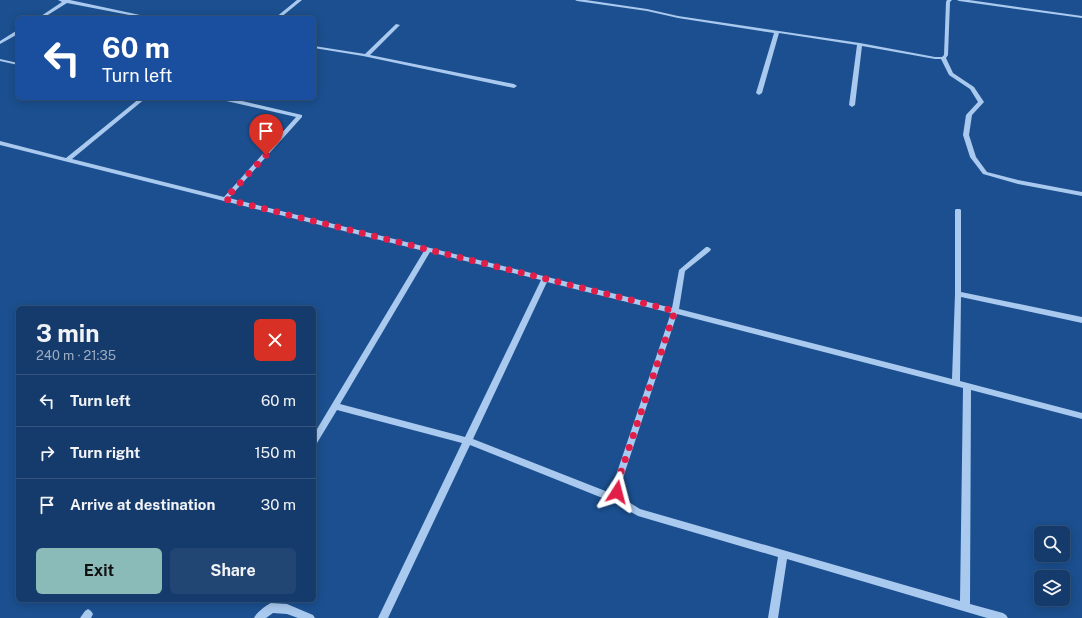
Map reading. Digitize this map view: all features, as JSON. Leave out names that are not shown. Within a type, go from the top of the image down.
[{"type":"street","points":[[60,0],[142,16]]},
{"type":"street","points":[[279,16],[298,0]]},
{"type":"street","points":[[577,0],[943,58]]},
{"type":"street","points":[[943,58],[946,55],[948,2],[950,0]]},
{"type":"street","points":[[959,0],[1082,17]]},
{"type":"street","points":[[43,16],[67,1]]},
{"type":"street","points":[[366,56],[398,24]]},
{"type":"street","points":[[759,93],[777,32]]},
{"type":"street","points":[[0,43],[16,33]]},
{"type":"street","points":[[852,105],[860,44]]},
{"type":"street","points":[[316,47],[514,86]]},
{"type":"street","points":[[943,58],[951,74],[972,88],[981,102],[969,115],[966,135],[973,157],[985,173],[1018,182],[1082,194]]},
{"type":"street","points":[[0,60],[16,64]]},
{"type":"street","points":[[67,160],[141,100]]},
{"type":"street","points":[[225,199],[300,116],[231,100]]},
{"type":"street","points":[[0,143],[675,311],[1082,416]]},
{"type":"street","points":[[956,383],[958,210]]},
{"type":"street","points":[[618,500],[617,484],[675,311],[682,270],[708,249]]},
{"type":"street","points":[[316,438],[428,250]]},
{"type":"street","points":[[383,618],[545,279]]},
{"type":"street","points":[[958,294],[1082,320]]},
{"type":"street","points":[[965,607],[967,386]]},
{"type":"street","points":[[336,406],[468,441],[618,500],[638,512],[1003,618]]},
{"type":"street","points":[[773,618],[783,554]]},
{"type":"street","points":[[259,618],[271,608],[287,609],[310,618]]},
{"type":"route","points":[[266,155],[225,199],[675,311],[617,484],[617,492]]}]
